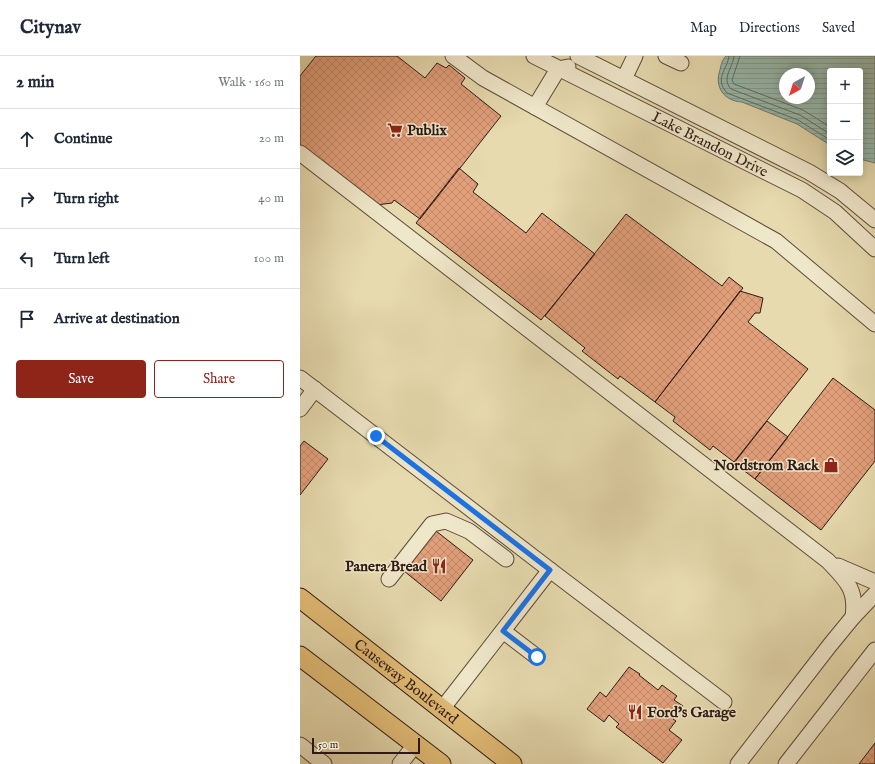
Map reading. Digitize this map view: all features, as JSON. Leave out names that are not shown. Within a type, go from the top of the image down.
[{"type":"main road","name":"Causeway Boulevard","points":[[300,598],[512,764]]},
{"type":"main road","points":[[300,656],[441,764]]},
{"type":"street","points":[[453,56],[483,78],[776,241],[875,324]]},
{"type":"street","name":"Lake Brandon Drive","points":[[534,56],[802,190],[835,212],[875,249]]},
{"type":"street","name":"Lake Brandon Drive","points":[[578,56],[809,172],[840,191],[875,220]]},
{"type":"street","points":[[624,79],[635,56]]},
{"type":"street","points":[[666,56],[680,63]]},
{"type":"street","points":[[535,107],[558,68],[572,67],[585,69],[634,93],[656,94]]},
{"type":"street","points":[[300,153],[828,561],[848,582],[852,590],[854,606],[853,617]]},
{"type":"street","points":[[300,378],[724,702]]},
{"type":"street","points":[[300,409],[315,389]]},
{"type":"street","points":[[389,579],[432,524],[446,521],[469,531],[506,559]]},
{"type":"street","points":[[828,561],[875,582]]},
{"type":"street","points":[[442,709],[550,570]]},
{"type":"street","points":[[738,764],[853,617],[875,594]]},
{"type":"street","points":[[503,631],[537,657]]},
{"type":"street","points":[[786,764],[875,650]]},
{"type":"street","points":[[300,745],[324,764]]},
{"type":"street","points":[[400,764],[415,745]]},
{"type":"water","points":[[726,56],[875,56],[875,163],[863,160],[863,68],[827,68],[827,143],[797,124],[742,102],[730,99],[726,96],[722,92],[718,82],[718,76]]},
{"type":"building","name":"Publix","points":[[316,56],[397,56],[425,78],[437,63],[446,68],[449,65],[465,78],[461,84],[501,116],[420,219],[394,200],[392,203],[376,205],[300,145],[300,76]]},
{"type":"building","points":[[459,168],[478,184],[473,192],[526,233],[542,213],[595,254],[541,320],[416,223]]},
{"type":"building","points":[[626,214],[722,286],[729,277],[743,288],[655,402],[620,376],[618,379],[582,351],[585,348],[545,316]]},
{"type":"building","points":[[740,291],[763,298],[760,313],[755,313],[748,322],[808,369],[734,462],[713,446],[710,450],[673,421],[675,417],[655,402]]},
{"type":"building","points":[[833,378],[875,410],[875,461],[821,530],[755,479]]},
{"type":"building","points":[[767,421],[788,437],[755,479],[734,463]]},
{"type":"building","points":[[304,441],[328,459],[300,495],[300,446]]},
{"type":"building","name":"Panera Bread","points":[[436,531],[473,560],[441,601],[404,571]]},
{"type":"building","name":"Ford's Garage","points":[[629,667],[640,674],[639,675],[658,690],[662,685],[677,696],[674,700],[683,706],[673,719],[676,721],[669,730],[682,740],[663,763],[616,727],[619,724],[609,715],[604,722],[587,709],[600,692],[606,697]]},
{"type":"building","points":[[875,743],[875,764],[859,764]]},
{"type":"place","name":"Publix","points":[[395,130]]},
{"type":"place","name":"Nordstrom Rack","points":[[831,465]]},
{"type":"place","name":"Panera Bread","points":[[439,566]]},
{"type":"place","name":"Ford's Garage","points":[[635,712]]},
{"type":"route","points":[[376,436],[550,570],[503,631],[537,657]]}]
